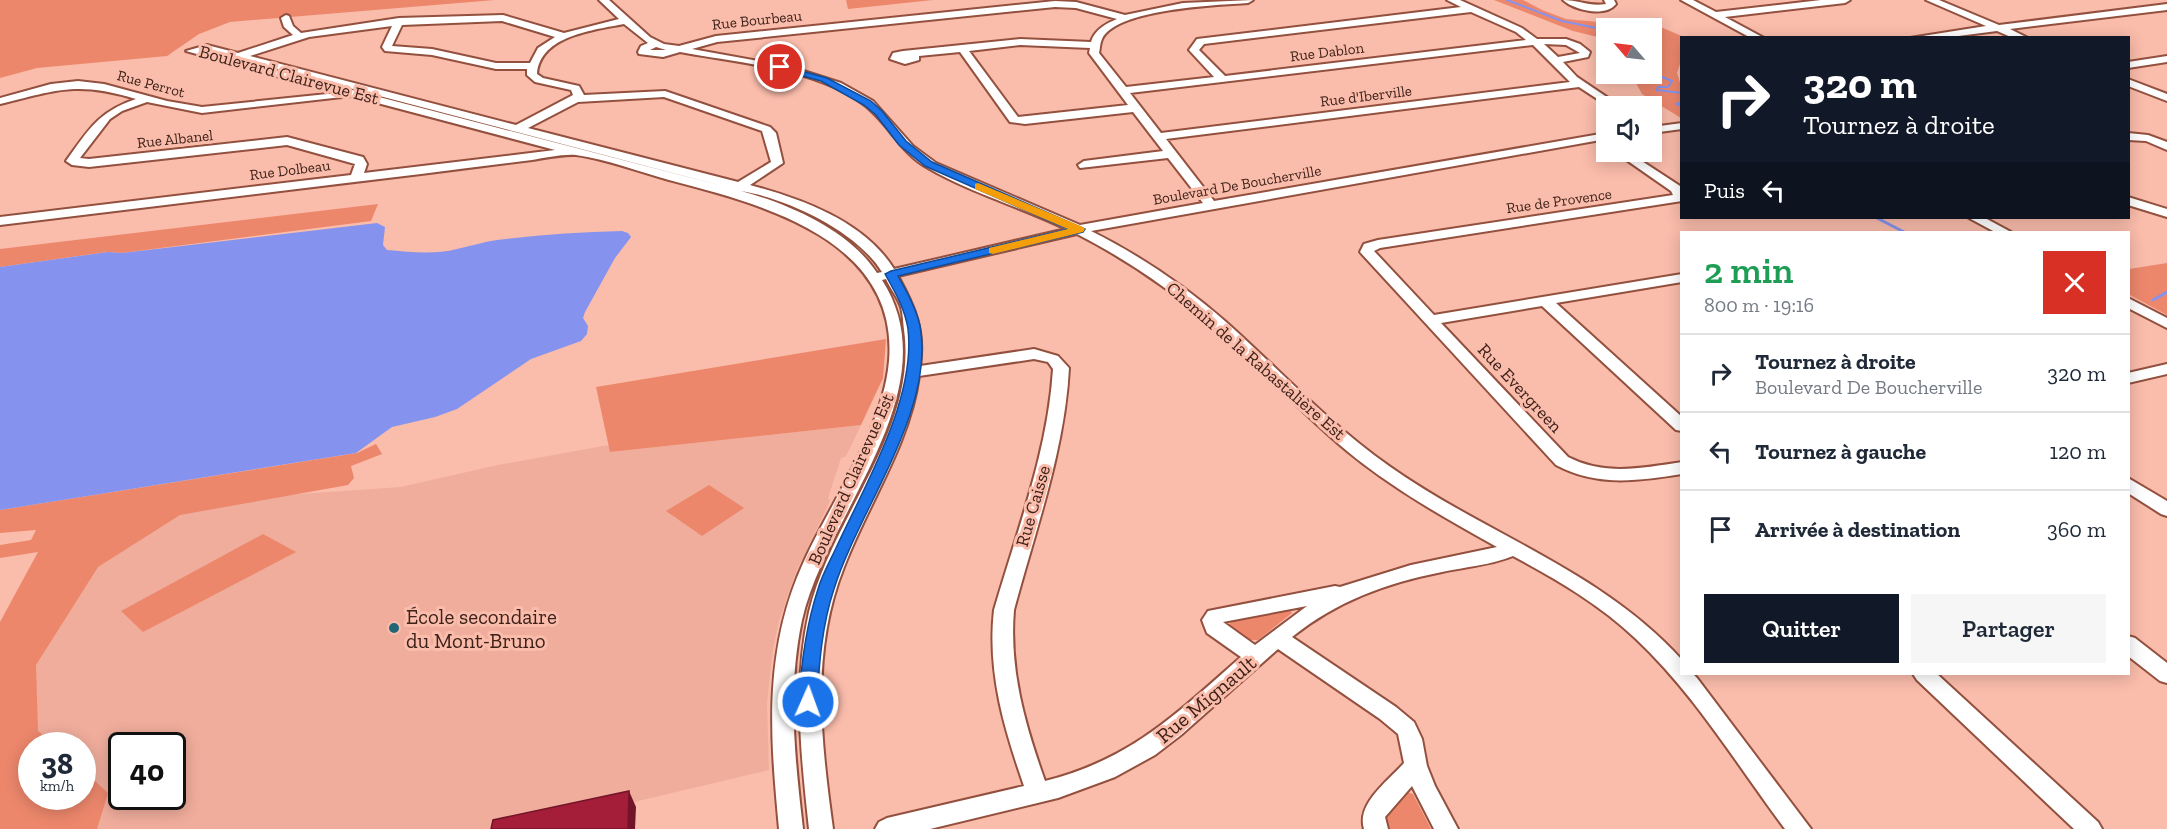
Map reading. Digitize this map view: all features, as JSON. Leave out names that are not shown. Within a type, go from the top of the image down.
[{"type":"street","name":"Chemin de la Rabastalière Est","points":[[604,0],[656,44],[755,62],[824,80],[872,106],[903,143],[929,164],[1079,229],[1137,262],[1193,302],[1321,419],[1380,469],[1424,498],[1514,546],[1611,607],[1652,642],[1680,673]]},
{"type":"street","points":[[1212,207],[1122,91],[1094,53],[1092,45],[1103,29],[1126,18],[1182,3],[1248,0]]},
{"type":"street","points":[[1452,0],[1510,24],[1536,42],[1579,84],[1599,96]]},
{"type":"street","points":[[1568,0],[1574,4],[1594,8],[1610,6],[1609,0]]},
{"type":"street","points":[[1686,0],[1755,36]]},
{"type":"street","points":[[1714,15],[1845,0]]},
{"type":"street","points":[[1931,0],[2018,36]]},
{"type":"street","name":"Rue Bourbeau","points":[[679,50],[712,39],[1055,4],[1076,5],[1126,18]]},
{"type":"street","points":[[1930,36],[2167,7]]},
{"type":"street","points":[[1222,79],[1194,50],[1202,41],[1472,9]]},
{"type":"street","points":[[227,61],[299,36],[399,21],[494,17],[510,19],[563,36]]},
{"type":"street","points":[[286,18],[289,27],[299,36]]},
{"type":"street","points":[[576,99],[579,93],[575,88],[534,77],[531,73],[547,45],[563,36],[628,20]]},
{"type":"street","points":[[399,21],[387,47],[391,50],[432,52],[496,66],[534,66]]},
{"type":"street","points":[[912,54],[1024,42],[1092,45]]},
{"type":"street","name":"Rue Dablon","points":[[1122,91],[1536,42],[1565,42],[1578,46],[1585,52],[1584,56],[1579,58],[1554,61]]},
{"type":"street","name":"Boulevard Clairevue Est","points":[[514,131],[367,89],[204,47],[191,51],[795,203],[832,221],[862,242],[911,316],[915,342],[914,372],[901,420],[833,569],[814,633],[809,678],[809,724],[821,829]]},
{"type":"street","points":[[962,48],[1011,117],[1017,121],[1135,108]]},
{"type":"street","points":[[2130,64],[2167,59]]},
{"type":"street","points":[[2130,83],[2167,98]]},
{"type":"street","name":"Rue d'Iberville","points":[[1157,137],[1579,84]]},
{"type":"street","name":"Rue Perrot","points":[[0,101],[52,87],[86,85],[103,86],[183,109],[202,110],[355,94],[367,89]]},
{"type":"street","points":[[514,131],[576,99],[663,93],[766,129],[770,133],[777,163],[737,189]]},
{"type":"street","name":"Rue Albanel","points":[[146,99],[118,109],[106,117],[72,161],[88,163],[291,142],[359,160],[361,164],[356,179]]},
{"type":"street","points":[[1662,129],[1680,126]]},
{"type":"street","points":[[2130,136],[2144,137],[2167,146]]},
{"type":"street","name":"Boulevard De Boucherville","points":[[883,276],[1079,229],[1212,207],[1473,158],[1596,139]]},
{"type":"street","name":"Rue Dolbeau","points":[[0,221],[564,153],[577,147]]},
{"type":"street","points":[[1083,165],[1170,154]]},
{"type":"street","name":"Rue de Provence","points":[[1367,249],[1377,244],[1680,197],[1676,189],[1636,162]]},
{"type":"street","points":[[2130,202],[2167,213]]},
{"type":"street","points":[[1979,219],[2002,231]]},
{"type":"street","name":"Rue Evergreen","points":[[1367,249],[1374,261],[1554,454],[1567,465],[1586,473],[1606,477],[1680,468]]},
{"type":"street","name":"Boulevard Clairevue Est","points":[[791,829],[781,710],[784,672],[793,616],[819,549],[879,423],[894,378],[897,343],[883,276]]},
{"type":"street","points":[[1431,320],[1680,278]]},
{"type":"street","points":[[1666,280],[1680,290]]},
{"type":"street","points":[[1545,301],[1680,424]]},
{"type":"street","points":[[2130,303],[2167,324]]},
{"type":"street","name":"Rue Caisse","points":[[914,372],[1034,354],[1053,359],[1061,368],[1055,426],[1004,610],[1001,634],[1002,658],[1008,691],[1038,793]]},
{"type":"street","points":[[2130,378],[2167,369]]},
{"type":"street","points":[[2130,485],[2167,510]]},
{"type":"street","name":"Rue Mignault","points":[[887,829],[1038,793],[1089,778],[1137,755],[1181,723],[1310,613],[1348,591],[1505,552],[1514,546]]},
{"type":"street","points":[[1256,657],[1214,628],[1212,620],[1215,616],[1348,591]]},
{"type":"street","points":[[1278,638],[1398,721],[1411,739],[1416,766],[1446,829]]},
{"type":"street","points":[[2130,646],[2167,675]]},
{"type":"street","name":"Chemin de la Rabastalière Est","points":[[1682,675],[1799,829]]},
{"type":"street","points":[[1925,675],[2090,829]]},
{"type":"street","points":[[1376,829],[1372,820],[1375,811],[1416,766]]},
{"type":"shaded area","points":[[0,0],[495,0],[230,22],[199,34],[167,56],[37,68],[0,78]]},
{"type":"shaded area","points":[[846,0],[933,0],[848,9]]},
{"type":"shaded area","points":[[1494,0],[1523,0],[1566,19],[1596,22],[1596,37],[1573,31]]},
{"type":"shaded area","points":[[1662,28],[1682,36],[1680,64],[1677,73],[1680,83],[1680,117],[1662,106],[1662,96],[1642,94],[1636,84],[1662,84]]},
{"type":"shaded area","points":[[378,204],[371,221],[0,267],[0,249]]},
{"type":"shaded area","points":[[2167,263],[2167,315],[2130,295],[2130,269]]},
{"type":"shaded area","points":[[886,339],[883,378],[861,425],[610,452],[596,387]]},
{"type":"shaded area","name":"École secondaire du Mont-Bruno","points":[[861,425],[846,456],[841,458],[828,498],[830,501],[796,572],[779,621],[773,649],[767,703],[769,770],[519,829],[0,829],[0,636],[70,533],[286,495],[401,487],[498,465],[609,445],[611,452]]},
{"type":"shaded area","points":[[376,444],[382,454],[351,466],[354,478],[348,485],[180,515],[98,567],[36,665],[39,732],[18,732],[18,810],[96,810],[96,782],[108,793],[97,829],[0,829],[0,622],[38,552],[0,558],[0,545],[31,540],[36,530],[0,533],[0,510],[357,453]]},
{"type":"shaded area","points":[[709,485],[744,508],[702,536],[666,511]]},
{"type":"shaded area","points":[[263,534],[296,552],[143,632],[121,611]]},
{"type":"shaded area","points":[[1286,610],[1292,613],[1258,640],[1247,640],[1228,626],[1232,621]]},
{"type":"shaded area","points":[[1407,792],[1413,794],[1431,829],[1388,829],[1384,821],[1385,816]]},
{"type":"water","points":[[377,223],[385,227],[383,245],[387,250],[413,252],[440,252],[497,240],[560,234],[622,231],[631,237],[615,258],[585,312],[583,318],[588,326],[587,334],[581,341],[531,359],[457,409],[435,417],[392,427],[356,453],[0,510],[0,267],[108,252],[122,253]]},
{"type":"building","points":[[629,791],[628,829],[491,829],[493,820]]},
{"type":"waterway","points":[[1507,0],[1562,21],[1596,28]]},
{"type":"waterway","points":[[1662,77],[1672,81],[1668,87],[1658,87],[1656,90],[1680,93]]},
{"type":"waterway","points":[[1680,103],[1676,104],[1680,105]]},
{"type":"waterway","points":[[1879,219],[1902,231]]},
{"type":"waterway","points":[[2153,300],[2167,292]]},
{"type":"slow traffic","points":[[978,186],[1079,229],[993,250]]},
{"type":"place","name":"École secondaire du Mont-Bruno","points":[[394,628]]},
{"type":"route","points":[[780,67],[824,80],[872,106],[903,143],[929,164],[1079,229],[891,274],[907,304],[914,327],[915,354],[912,386],[893,438],[840,552],[826,588],[810,657],[808,702]]}]
